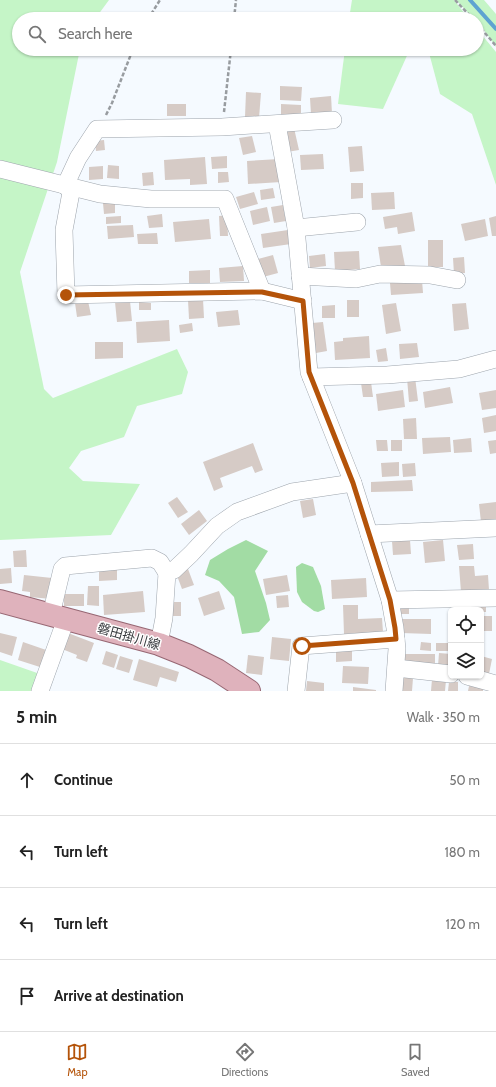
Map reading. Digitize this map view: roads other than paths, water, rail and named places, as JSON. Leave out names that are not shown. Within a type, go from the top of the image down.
[{"type":"main road","name":"磐田掛川線","points":[[0,600],[159,644],[189,656],[217,670],[249,691]]},
{"type":"street","points":[[303,301],[262,292],[66,295],[64,230],[69,187],[78,158],[97,129],[222,127],[333,120]]},
{"type":"street","points":[[277,124],[296,228],[309,372],[353,483],[390,600],[397,649],[394,691]]},
{"type":"street","points":[[0,169],[100,194],[151,199],[225,199],[262,292]]},
{"type":"street","points":[[296,228],[357,222]]},
{"type":"street","points":[[300,276],[356,279],[380,274],[430,275],[457,280]]},
{"type":"street","points":[[311,377],[387,375],[459,369],[496,359]]},
{"type":"street","points":[[168,573],[174,570],[191,554],[217,526],[236,512],[292,492],[353,483]]},
{"type":"street","points":[[369,534],[496,528]]},
{"type":"street","points":[[40,691],[59,617],[62,568],[65,566],[152,558],[160,562],[168,573],[164,618],[159,644]]},
{"type":"street","points":[[390,600],[496,598]]},
{"type":"street","points":[[296,691],[302,646],[396,639]]},
{"type":"street","points":[[396,668],[448,674]]},
{"type":"street","points":[[478,679],[496,684]]},
{"type":"waterway","points":[[470,0],[481,12]]},
{"type":"waterway","points":[[484,16],[496,29]]}]
